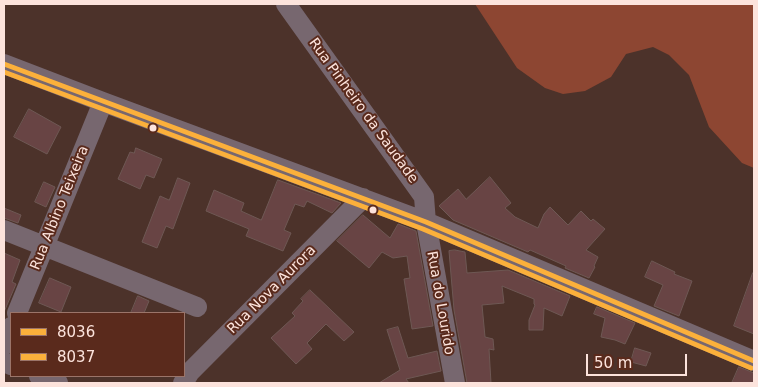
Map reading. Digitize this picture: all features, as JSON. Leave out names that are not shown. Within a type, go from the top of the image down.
[{"type":"street","name":"Rua Pinheiro da Saudade","points":[[286,4],[424,197],[426,222]]},
{"type":"street","points":[[4,64],[426,222],[754,361]]},
{"type":"street","name":"Rua Albino Teixeira","points":[[17,312],[103,102]]},
{"type":"street","name":"Rua Nova Aurora","points":[[183,383],[190,372],[363,198]]},
{"type":"street","name":"Rua do Lourido","points":[[426,222],[454,383]]},
{"type":"street","points":[[4,230],[197,307]]},
{"type":"street","points":[[4,345],[10,330]]},
{"type":"street","points":[[42,377],[58,383]]},
{"type":"shaded area","points":[[475,4],[754,4],[754,168],[742,163],[709,127],[689,75],[669,55],[653,47],[626,54],[611,77],[585,91],[563,94],[545,88],[517,68]]},
{"type":"building","points":[[29,109],[61,127],[47,154],[14,137]]},
{"type":"building","points":[[136,148],[162,159],[154,178],[146,175],[140,189],[118,179],[130,152],[134,153]]},
{"type":"building","points":[[490,177],[511,203],[505,208],[515,217],[538,228],[544,214],[550,207],[568,225],[581,211],[591,221],[593,219],[605,229],[586,250],[598,257],[589,278],[530,250],[528,252],[453,220],[439,206],[458,189],[466,199]]},
{"type":"building","points":[[178,178],[190,183],[173,229],[166,226],[157,248],[142,242],[160,196],[169,200]]},
{"type":"building","points":[[278,180],[341,203],[332,213],[307,201],[304,207],[295,204],[284,230],[291,233],[283,251],[246,236],[249,229],[206,211],[214,190],[244,203],[241,211],[261,220]]},
{"type":"building","points":[[44,182],[55,187],[46,207],[35,202]]},
{"type":"building","points":[[4,208],[21,215],[18,223],[4,218]]},
{"type":"building","points":[[363,215],[390,238],[398,224],[416,231],[433,326],[412,329],[404,279],[410,278],[407,256],[393,258],[382,252],[369,268],[337,241]]},
{"type":"building","points":[[449,251],[465,252],[467,273],[508,270],[570,296],[562,316],[544,308],[543,330],[529,330],[529,320],[535,305],[534,299],[502,286],[504,303],[482,305],[485,337],[493,339],[494,350],[489,349],[491,383],[467,383],[454,310]]},
{"type":"building","points":[[4,253],[20,260],[12,282],[16,284],[4,312]]},
{"type":"building","points":[[652,261],[675,272],[674,274],[692,281],[679,316],[654,306],[663,285],[645,277]]},
{"type":"building","points":[[754,274],[754,334],[734,326]]},
{"type":"building","points":[[50,278],[71,287],[61,312],[39,303]]},
{"type":"building","points":[[310,290],[354,332],[344,341],[326,324],[307,343],[312,349],[296,364],[271,338],[295,316],[292,313],[303,301],[301,299]]},
{"type":"building","points":[[138,296],[149,301],[144,312],[131,312]]},
{"type":"building","points":[[597,307],[635,323],[625,344],[601,337],[605,318],[594,314]]},
{"type":"building","points":[[398,327],[408,358],[437,351],[441,371],[406,379],[409,383],[379,383],[400,370],[387,330]]},
{"type":"building","points":[[635,348],[651,353],[646,366],[631,362]]},
{"type":"building","points":[[739,367],[754,373],[754,383],[732,383]]},
{"type":"transit line","name":"8036","points":[[4,64],[426,222],[754,361]]},
{"type":"transit line","name":"8037","points":[[4,72],[423,229],[751,368]]}]
